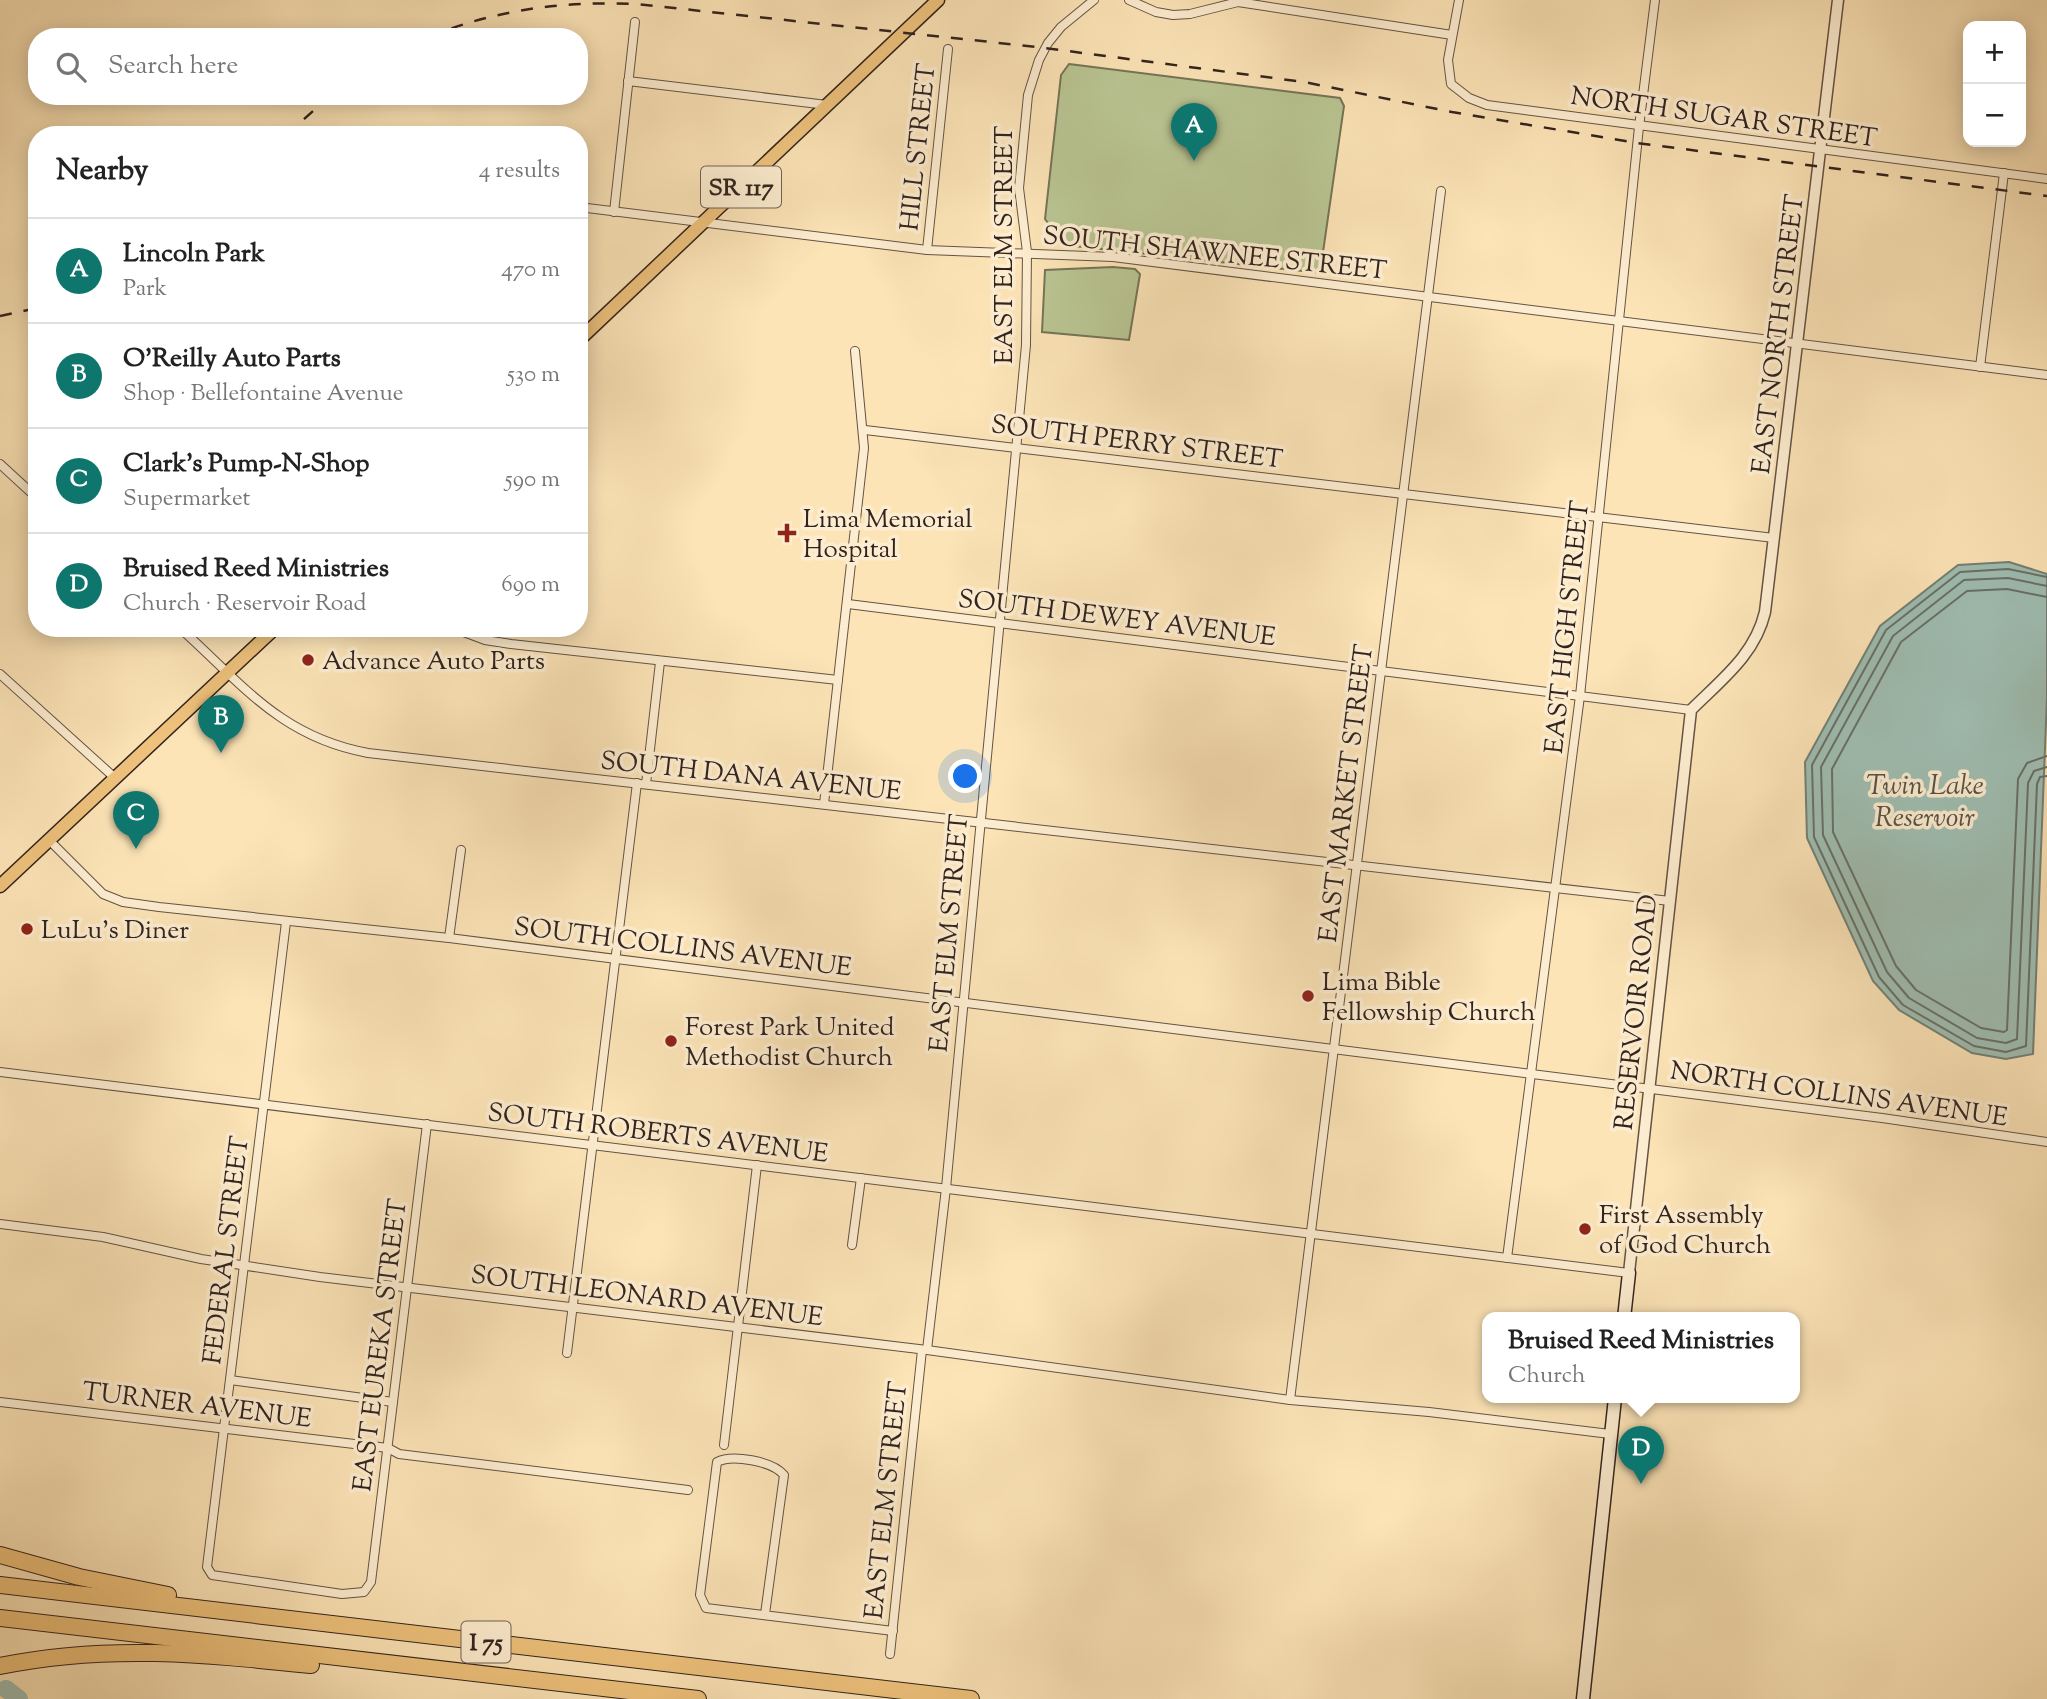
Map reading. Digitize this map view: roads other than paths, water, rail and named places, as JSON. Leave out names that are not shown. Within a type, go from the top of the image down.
[{"type":"highway","points":[[0,1555],[164,1595],[379,1622],[422,1634]]},
{"type":"highway","name":"I 75","points":[[0,1585],[971,1699]]},
{"type":"highway","name":"I 75","points":[[0,1618],[698,1699]]},
{"type":"highway","points":[[0,1666],[77,1653],[169,1652],[657,1699]]},
{"type":"main road","name":"SR 117","points":[[588,332],[938,0]]},
{"type":"main road","points":[[0,886],[266,637]]},
{"type":"main road","name":"RESERVOIR ROAD","points":[[1625,1312],[1629,1273]]},
{"type":"main road","points":[[1583,1699],[1614,1403]]},
{"type":"street","name":"EAST ELM STREET","points":[[890,1654],[924,1350],[946,1188],[1028,320],[1027,252],[1019,176],[1025,108],[1032,78],[1048,43],[1061,27],[1094,0]]},
{"type":"street","points":[[1129,0],[1156,12],[1173,15],[1190,14],[1238,2],[1452,35],[1459,0]]},
{"type":"street","name":"EAST HIGH STREET","points":[[1507,1258],[1580,696],[1639,127],[1655,0]]},
{"type":"street","name":"EAST NORTH STREET","points":[[1691,710],[1753,646],[1762,626],[1799,345],[1839,0]]},
{"type":"street","points":[[614,212],[635,22]]},
{"type":"street","name":"NORTH SUGAR STREET","points":[[1452,35],[1448,60],[1451,84],[1469,99],[1487,105],[2047,179]]},
{"type":"street","name":"HILL STREET","points":[[926,250],[948,49]]},
{"type":"street","points":[[628,81],[827,105]]},
{"type":"street","points":[[1980,367],[2004,173]]},
{"type":"street","name":"EAST MARKET STREET","points":[[1290,1400],[1441,191]]},
{"type":"street","name":"SOUTH SHAWNEE STREET","points":[[588,208],[926,250],[1114,257],[2047,375]]},
{"type":"street","points":[[824,804],[865,430],[855,351]]},
{"type":"street","name":"SOUTH PERRY STREET","points":[[865,430],[1774,538]]},
{"type":"street","points":[[0,464],[28,490]]},
{"type":"street","name":"SOUTH DEWEY AVENUE","points":[[848,604],[1691,710]]},
{"type":"street","name":"SOUTH DANA AVENUE","points":[[190,637],[283,722],[349,750],[1670,901]]},
{"type":"street","points":[[477,637],[660,662],[838,680]]},
{"type":"street","points":[[567,1353],[615,959],[660,662]]},
{"type":"street","points":[[0,674],[115,778]]},
{"type":"street","name":"RESERVOIR ROAD","points":[[1629,1273],[1691,710]]},
{"type":"street","name":"SOUTH COLLINS AVENUE","points":[[50,841],[103,894],[112,899],[286,922],[449,938],[1334,1051]]},
{"type":"street","points":[[449,938],[461,849]]},
{"type":"street","name":"FEDERAL STREET","points":[[286,922],[207,1567],[208,1572],[218,1577],[354,1594],[368,1587],[373,1570]]},
{"type":"street","name":"NORTH COLLINS AVENUE","points":[[1334,1051],[1882,1118],[2047,1142]]},
{"type":"street","name":"SOUTH ROBERTS AVENUE","points":[[0,1072],[1629,1273]]},
{"type":"street","name":"EAST EUREKA STREET","points":[[373,1570],[427,1124]]},
{"type":"street","points":[[724,1445],[757,1165]]},
{"type":"street","points":[[852,1245],[861,1178]]},
{"type":"street","name":"SOUTH LEONARD AVENUE","points":[[0,1224],[103,1237],[244,1265],[407,1287],[924,1350],[1290,1400],[1429,1412],[1611,1434]]},
{"type":"street","points":[[230,1380],[393,1402]]},
{"type":"street","name":"TURNER AVENUE","points":[[0,1402],[388,1448],[399,1454],[688,1490]]},
{"type":"street","points":[[765,1614],[784,1475],[769,1465],[724,1458],[716,1462],[701,1601],[706,1608],[893,1631]]},
{"type":"water","name":"Twin Lake Reservoir","points":[[2009,562],[2047,574],[2047,697],[2033,1054],[2006,1059],[1972,1053],[1899,1010],[1873,981],[1807,838],[1805,762],[1880,626],[1958,565]]},
{"type":"waterway","points":[[6,1689],[19,1699]]},
{"type":"railway","points":[[452,28],[505,13],[531,9],[583,4],[636,4],[1037,47],[1304,82],[1452,112],[1637,143],[2047,196]]},
{"type":"railway","points":[[296,126],[320,105]]},
{"type":"railway","points":[[0,316],[28,310]]},
{"type":"place","name":"Lincoln Park","points":[[1194,161]]},
{"type":"place","name":"Lima Memorial Hospital","points":[[787,533]]},
{"type":"place","name":"Advance Auto Parts","points":[[308,660]]},
{"type":"place","name":"O'Reilly Auto Parts","points":[[221,753]]},
{"type":"place","name":"Clark's Pump-N-Shop","points":[[136,849]]},
{"type":"place","name":"LuLu's Diner","points":[[27,929]]},
{"type":"place","name":"Lima Bible Fellowship Church","points":[[1308,996]]},
{"type":"place","name":"Forest Park United Methodist Church","points":[[671,1041]]},
{"type":"place","name":"First Assembly of God Church","points":[[1585,1229]]},
{"type":"place","name":"Bruised Reed Ministries","points":[[1641,1484]]}]
